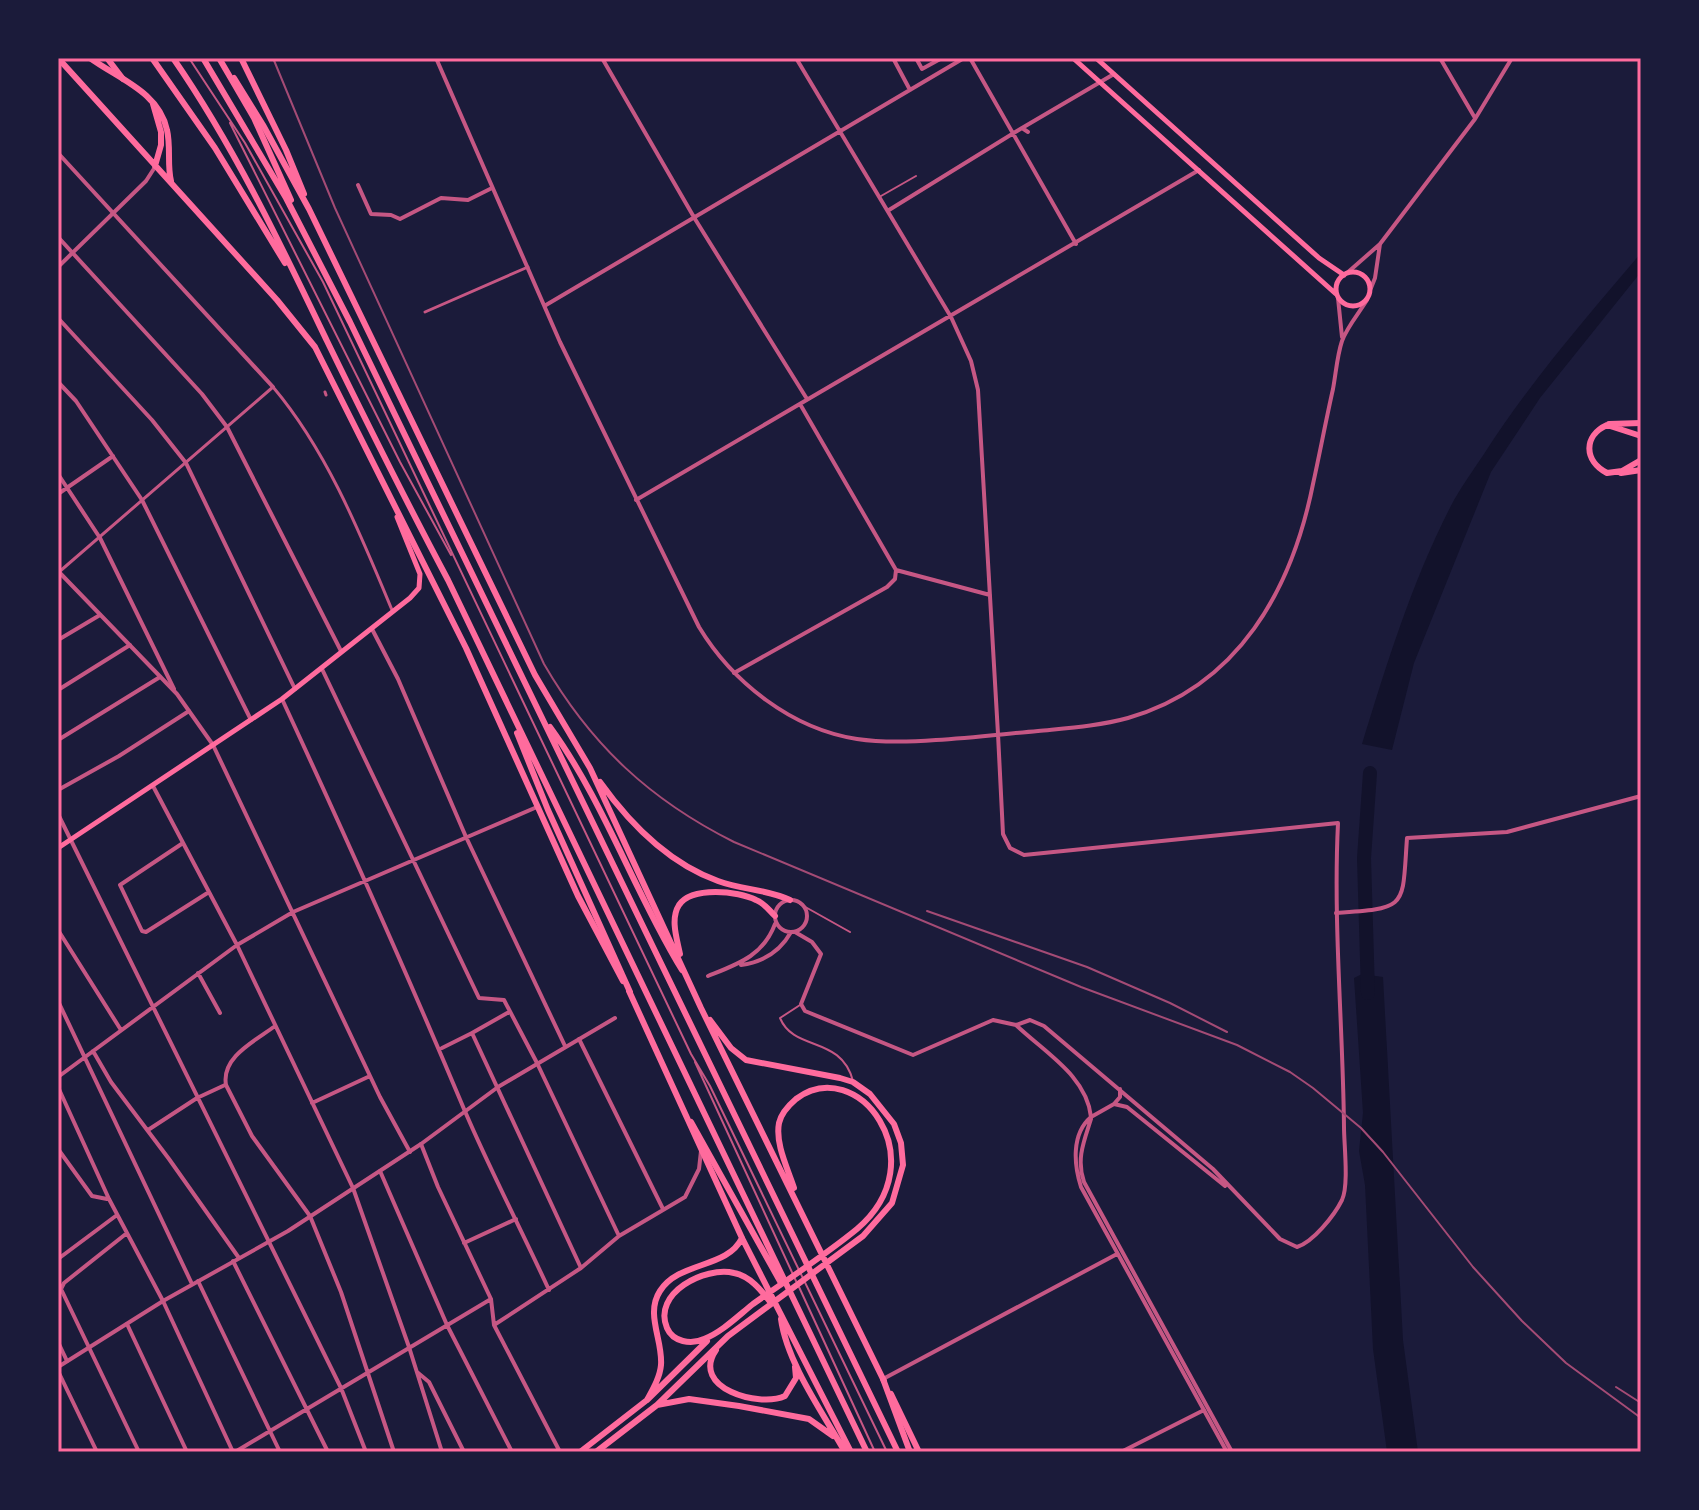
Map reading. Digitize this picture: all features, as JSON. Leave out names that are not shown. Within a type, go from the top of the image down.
[{"type":"main road","points":[[58,58],[281,304],[315,347],[466,648],[578,896],[630,992]]},
{"type":"main road","points":[[90,58],[151,100],[160,111],[167,129],[172,185]]},
{"type":"main road","points":[[107,58],[123,79]]},
{"type":"main road","points":[[152,58],[215,148],[300,285]]},
{"type":"main road","points":[[173,58],[244,175],[448,580],[867,1452]]},
{"type":"main road","points":[[203,58],[295,215],[350,322],[898,1452]]},
{"type":"main road","points":[[219,58],[254,118],[295,215]]},
{"type":"main road","points":[[219,58],[255,110],[309,209],[535,675],[590,768],[682,970],[919,1452]]},
{"type":"main road","points":[[241,58],[286,150],[309,209]]},
{"type":"main road","points":[[1073,58],[1337,296],[1352,307],[1367,300],[1371,288],[1362,274],[1345,274],[1319,258],[1096,58]]},
{"type":"main road","points":[[151,100],[161,132],[155,167]]},
{"type":"main road","points":[[1337,296],[1337,283],[1345,274]]},
{"type":"main road","points":[[1641,423],[1607,425],[1596,430],[1588,443],[1591,460],[1601,471],[1641,470]]},
{"type":"main road","points":[[1607,425],[1641,436]]},
{"type":"main road","points":[[1613,473],[1641,460]]},
{"type":"main road","points":[[58,848],[282,699],[393,613],[419,588],[420,574],[386,486]]},
{"type":"main road","points":[[510,711],[542,797],[701,1149],[848,1452]]},
{"type":"main road","points":[[540,715],[571,761],[682,970]]},
{"type":"main road","points":[[590,768],[628,818],[665,852],[720,882],[761,889],[790,900]]},
{"type":"main road","points":[[682,970],[674,923],[678,906],[690,896],[702,892],[754,899],[766,906],[775,919]]},
{"type":"main road","points":[[596,1452],[657,1405],[728,1336],[877,1221],[892,1203],[903,1165],[901,1143],[888,1113],[870,1094],[853,1082],[746,1060],[731,1048],[701,1008]]},
{"type":"main road","points":[[853,1082],[853,1095]]},
{"type":"main road","points":[[800,1207],[779,1137],[781,1117],[793,1101],[809,1092],[826,1088],[853,1095],[871,1108],[890,1144],[892,1169],[887,1190],[877,1208],[850,1234],[722,1328],[703,1340],[685,1342],[670,1333],[664,1316],[664,1307],[671,1295],[694,1280],[727,1272],[741,1275],[753,1283],[780,1316],[785,1340],[794,1360],[839,1441]]},
{"type":"main road","points":[[691,1122],[792,1299]]},
{"type":"main road","points":[[647,1400],[661,1364],[653,1315],[658,1294],[672,1278],[733,1250],[742,1238]]},
{"type":"main road","points":[[580,1452],[647,1400],[722,1328]]},
{"type":"main road","points":[[728,1336],[713,1353],[710,1367],[712,1375],[726,1391],[777,1400],[785,1396],[793,1384],[796,1373],[794,1360]]},
{"type":"main road","points":[[883,1379],[910,1452]]},
{"type":"main road","points":[[657,1405],[697,1399],[799,1417],[817,1422],[848,1452]]},
{"type":"street","points":[[436,58],[560,342],[699,627],[720,658],[744,683],[790,716],[822,731],[893,743],[1094,725],[1129,718],[1185,692],[1238,650],[1260,620],[1294,559],[1306,520],[1343,339],[1367,300]]},
{"type":"street","points":[[602,58],[695,219],[807,400]]},
{"type":"street","points":[[796,58],[951,317],[971,361],[978,390],[1003,834],[1010,848],[1024,855],[1338,823],[1336,913],[1344,1043],[1343,1198],[1314,1238],[1306,1244],[1297,1247],[1280,1239],[1213,1169],[1044,1026],[1030,1020],[1016,1025]]},
{"type":"street","points":[[893,58],[910,90]]},
{"type":"street","points":[[916,58],[922,69],[941,58]]},
{"type":"street","points":[[546,305],[964,58]]},
{"type":"street","points":[[970,58],[1076,244]]},
{"type":"street","points":[[1440,58],[1475,119]]},
{"type":"street","points":[[1345,274],[1380,244],[1475,119],[1512,58]]},
{"type":"street","points":[[889,210],[1114,74]]},
{"type":"street","points":[[1022,128],[1028,132]]},
{"type":"street","points":[[58,153],[292,409],[337,488],[393,613]]},
{"type":"street","points":[[58,267],[146,181],[155,167]]},
{"type":"street","points":[[636,500],[1199,170]]},
{"type":"street","points":[[358,185],[371,214],[391,215],[400,219],[441,198],[468,200],[493,187]]},
{"type":"street","points":[[58,237],[202,394],[227,427],[342,653]]},
{"type":"street","points":[[1371,288],[1380,244]]},
{"type":"street","points":[[425,312],[528,267]]},
{"type":"street","points":[[1337,296],[1343,339]]},
{"type":"street","points":[[58,318],[152,420],[186,463],[295,689]]},
{"type":"street","points":[[58,382],[76,401],[142,500],[251,720]]},
{"type":"street","points":[[177,694],[60,575],[273,387]]},
{"type":"street","points":[[734,673],[887,587],[895,579],[896,570],[800,404]]},
{"type":"street","points":[[58,494],[113,456]]},
{"type":"street","points":[[58,474],[100,538],[177,694],[213,745],[370,1076],[410,1152]]},
{"type":"street","points":[[896,570],[990,595]]},
{"type":"street","points":[[58,640],[100,615]]},
{"type":"street","points":[[372,629],[404,692],[466,837],[565,1046]]},
{"type":"street","points":[[58,690],[130,645]]},
{"type":"street","points":[[322,669],[479,998],[504,1000],[619,1236]]},
{"type":"street","points":[[58,740],[160,677]]},
{"type":"street","points":[[282,699],[366,880],[465,1110],[549,1290]]},
{"type":"street","points":[[58,790],[189,711]]},
{"type":"street","points":[[153,786],[237,945],[353,1188],[442,1452]]},
{"type":"street","points":[[1336,913],[1380,910],[1396,903],[1403,892],[1407,838],[1507,832],[1641,796]]},
{"type":"street","points":[[58,1077],[237,945],[293,912],[537,807]]},
{"type":"street","points":[[58,814],[341,1388],[366,1452]]},
{"type":"street","points":[[183,843],[120,885],[142,931],[146,932],[209,892]]},
{"type":"street","points":[[708,976],[753,957],[764,946],[778,907],[790,900],[800,904],[806,917],[803,926],[793,932],[783,946],[751,964],[734,966]]},
{"type":"street","points":[[775,919],[781,929],[812,942],[821,954],[801,1004],[805,1011],[913,1055],[993,1020],[1016,1025],[1076,1080],[1087,1098],[1091,1117],[1081,1148],[1081,1173],[1118,1254],[1229,1452]]},
{"type":"street","points":[[58,930],[121,1030]]},
{"type":"street","points":[[198,973],[220,1013]]},
{"type":"street","points":[[58,1001],[192,1284]]},
{"type":"street","points":[[441,1049],[510,1012]]},
{"type":"street","points":[[97,1452],[58,1369],[67,1361],[163,1301],[269,1242],[410,1152],[498,1087],[615,1018]]},
{"type":"street","points":[[275,1026],[228,1062],[224,1076],[226,1085],[252,1136],[310,1216],[341,1292],[394,1452]]},
{"type":"street","points":[[472,1033],[581,1268]]},
{"type":"street","points":[[579,1039],[663,1210]]},
{"type":"street","points":[[93,1051],[111,1082],[239,1258]]},
{"type":"street","points":[[312,1103],[370,1076]]},
{"type":"street","points":[[148,1130],[197,1098],[226,1085]]},
{"type":"street","points":[[58,1087],[109,1199],[163,1301],[234,1452],[491,1299]]},
{"type":"street","points":[[1091,1117],[1114,1104],[1120,1097],[1120,1089]]},
{"type":"street","points":[[1114,1104],[1127,1107],[1230,1189]]},
{"type":"street","points":[[421,1144],[491,1299],[494,1325],[560,1452]]},
{"type":"street","points":[[58,1149],[92,1196],[109,1199]]},
{"type":"street","points":[[494,1325],[581,1268],[619,1236],[685,1197],[699,1169],[701,1149]]},
{"type":"street","points":[[380,1171],[447,1325],[512,1452]]},
{"type":"street","points":[[58,1259],[117,1215]]},
{"type":"street","points":[[464,1243],[516,1219]]},
{"type":"street","points":[[127,1233],[64,1283],[61,1289],[139,1452]]},
{"type":"street","points":[[883,1379],[1118,1254]]},
{"type":"street","points":[[233,1261],[328,1452]]},
{"type":"street","points":[[198,1281],[280,1452]]},
{"type":"street","points":[[127,1324],[187,1452]]},
{"type":"street","points":[[58,1342],[67,1361]]},
{"type":"street","points":[[415,1371],[429,1382],[464,1452]]},
{"type":"street","points":[[1121,1452],[1205,1410]]},
{"type":"lane","points":[[189,58],[280,203],[323,282],[691,1054],[875,1452]]},
{"type":"lane","points":[[227,118],[400,462],[458,568]]},
{"type":"lane","points":[[881,196],[916,176]]},
{"type":"lane","points":[[800,904],[850,932]]},
{"type":"lane","points":[[801,1004],[780,1018],[783,1025],[793,1035],[829,1048],[842,1058],[853,1082]]},
{"type":"lane","points":[[691,1054],[710,1086],[887,1452]]},
{"type":"shaded area","points":[[1641,253],[1641,272],[1540,398],[1491,472],[1414,663],[1392,750],[1362,744],[1414,589],[1454,500],[1539,376]]},
{"type":"shaded area","points":[[1362,974],[1383,977],[1403,1340],[1418,1452],[1387,1452],[1373,1349],[1365,1185],[1359,1151],[1363,1113],[1354,978]]},
{"type":"waterway","points":[[1368,993],[1364,858],[1370,773]]},
{"type":"railway","points":[[273,58],[335,208],[544,664],[582,720],[625,768],[675,808],[734,842],[1081,987],[1237,1045],[1290,1072],[1361,1128],[1473,1267],[1522,1321],[1566,1363],[1641,1418]]},
{"type":"railway","points":[[927,911],[1087,967],[1227,1032]]},
{"type":"railway","points":[[1616,1387],[1641,1403]]}]
